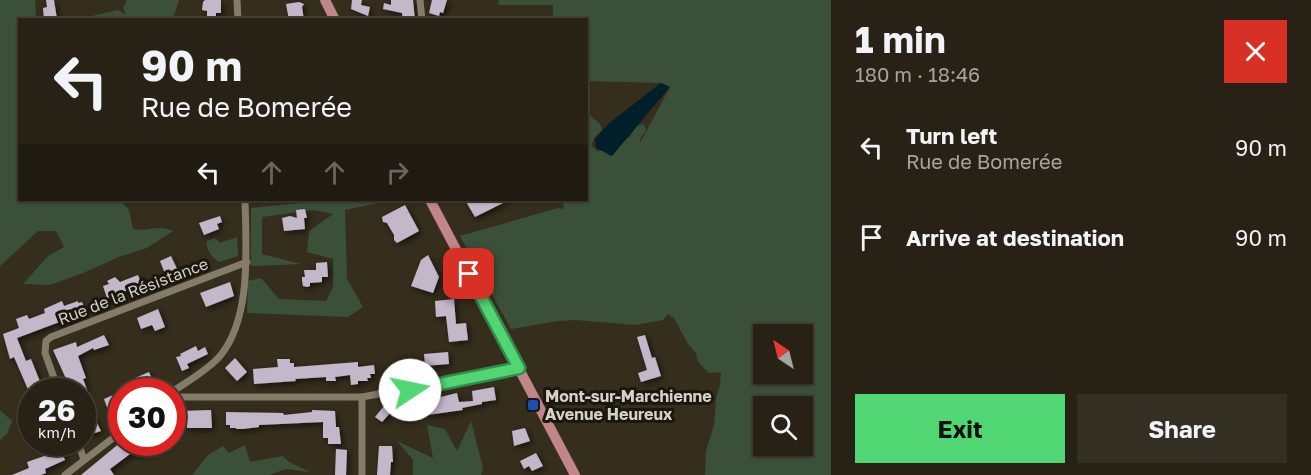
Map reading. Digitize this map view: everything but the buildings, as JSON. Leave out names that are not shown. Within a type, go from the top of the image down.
[{"type":"main road","points":[[325,0],[334,18]]},
{"type":"main road","points":[[431,201],[575,475]]},
{"type":"street","points":[[237,0],[238,18]]},
{"type":"street","points":[[420,0],[422,18]]},
{"type":"street","points":[[186,382],[218,358],[228,346],[236,327],[247,262],[244,201]]},
{"type":"street","name":"Rue de la Résistance","points":[[54,378],[45,353],[46,341],[51,337],[247,262]]},
{"type":"street","points":[[186,397],[363,397],[519,368]]},
{"type":"street","points":[[362,475],[363,397]]},
{"type":"street","points":[[65,475],[108,442]]},
{"type":"street","points":[[83,456],[84,460]]},
{"type":"green space","points":[[0,0],[35,0],[38,18],[18,18],[18,201],[121,201],[129,210],[133,229],[162,228],[173,231],[147,248],[50,285],[23,284],[48,256],[64,247],[56,231],[38,231],[0,266]]},
{"type":"green space","points":[[127,0],[179,0],[173,18],[83,18],[118,10],[126,15],[123,8]]},
{"type":"green space","points":[[499,0],[831,0],[831,475],[705,475],[706,451],[714,425],[721,372],[709,373],[698,362],[696,353],[688,344],[674,318],[668,314],[663,320],[635,325],[576,320],[511,329],[460,236],[558,208],[564,209],[563,204],[567,201],[588,201],[588,114],[600,124],[602,130],[591,145],[597,151],[605,150],[609,156],[630,137],[636,126],[644,124],[646,130],[640,143],[670,87],[661,83],[588,81],[588,18],[553,18],[553,5],[498,5]]},
{"type":"green space","points":[[301,201],[371,201],[378,203],[345,210],[347,279],[363,307],[348,317],[247,313],[248,281],[261,278],[279,299],[326,301],[333,287],[333,259],[307,252],[309,231],[333,214],[314,210],[262,217],[262,254],[301,264],[251,266],[251,208]]},
{"type":"green space","points":[[237,237],[238,256],[219,262],[208,250],[207,241],[215,238],[220,243]]},
{"type":"green space","points":[[0,410],[12,421],[7,434],[0,440]]},
{"type":"green space","points":[[471,421],[483,468],[481,475],[413,475],[413,460],[397,441],[433,458],[427,425],[445,429],[457,451]]},
{"type":"green space","points":[[245,445],[250,462],[283,456],[289,462],[310,472],[286,469],[269,475],[192,475],[208,455],[223,446],[229,453]]},
{"type":"water","points":[[661,83],[670,87],[612,156],[596,148],[595,139],[608,124]]},
{"type":"place","name":"Mont-sur-Marchienne Avenue Heureux","points":[[533,405]]},
{"type":"route","points":[[410,390],[519,368],[469,274]]}]
